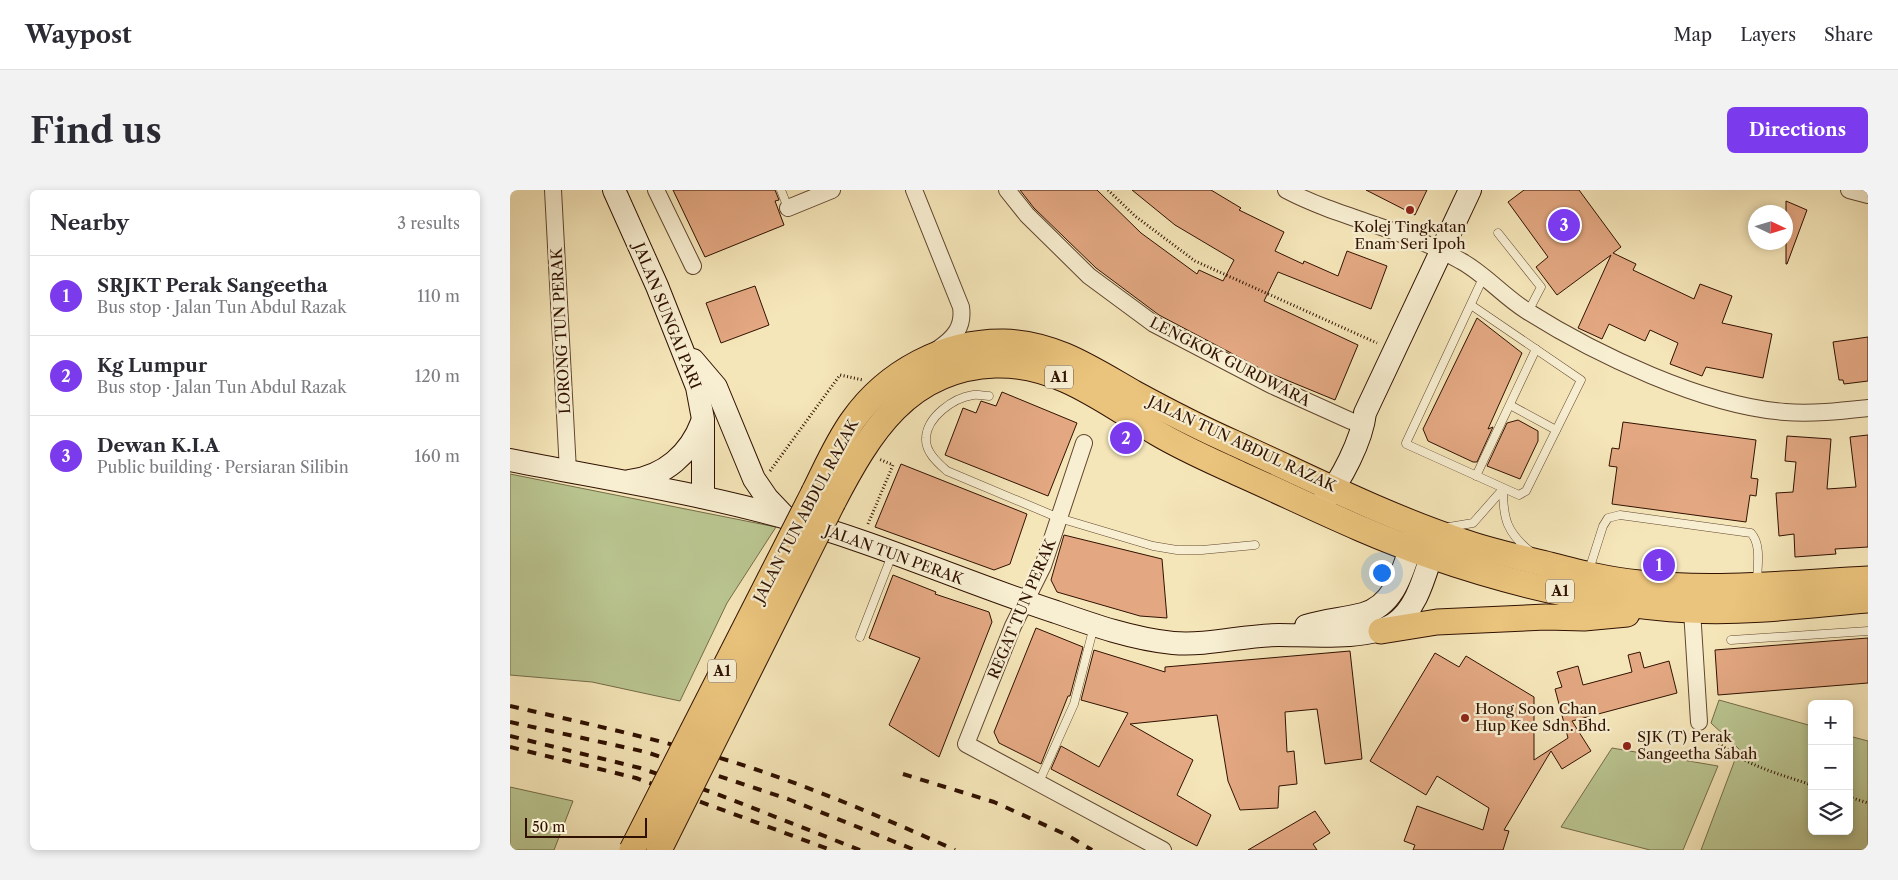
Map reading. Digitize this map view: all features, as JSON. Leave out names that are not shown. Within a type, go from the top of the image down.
[{"type":"main road","points":[[1317,508],[1358,417],[1394,351],[1470,190]]},
{"type":"main road","name":"JALAN SUNGAI PARI","points":[[614,193],[657,286],[697,387],[703,419],[703,497]]},
{"type":"main road","name":"JALAN TUN ABDUL RAZAK","points":[[659,850],[824,497],[841,438],[868,401],[905,370],[926,358],[952,349],[1005,342],[1052,350],[1077,360],[1197,426],[1327,485],[1424,541],[1486,549],[1588,574],[1661,584],[1757,586],[1868,579]]},
{"type":"main road","points":[[680,344],[716,387],[743,457],[759,486],[786,518]]},
{"type":"main road","name":"JALAN TUN ABDUL RAZAK","points":[[632,850],[824,497],[888,413],[906,397],[949,374],[974,367],[997,365],[1025,367],[1070,381],[1186,449],[1317,508],[1424,541],[1582,597],[1635,605],[1692,610],[1758,609],[1868,600]]},
{"type":"main road","points":[[622,482],[642,479],[661,472],[677,460],[691,445],[703,419]]},
{"type":"main road","name":"JALAN TUN PERAK","points":[[510,460],[703,497],[786,518],[1026,602],[1148,639],[1174,643],[1204,642],[1276,635],[1318,637],[1382,631]]},
{"type":"main road","name":"JALAN TUN PERAK","points":[[1276,635],[1316,622],[1365,614],[1375,609],[1392,593],[1424,541]]},
{"type":"main road","points":[[1382,631],[1395,624],[1412,606],[1424,541]]},
{"type":"main road","points":[[1382,631],[1437,622],[1536,617],[1584,618],[1692,610]]},
{"type":"street","name":"LORONG TUN PERAK","points":[[553,190],[568,471]]},
{"type":"street","points":[[656,190],[693,266]]},
{"type":"street","points":[[788,208],[832,190]]},
{"type":"street","points":[[914,190],[960,307],[962,317],[956,334],[926,358]]},
{"type":"street","name":"LENGKOK GURDWARA","points":[[1007,190],[1027,215],[1089,276],[1154,324],[1263,381],[1358,417]]},
{"type":"street","points":[[1286,190],[1461,260],[1528,312],[1606,354],[1691,391],[1784,412],[1823,413],[1868,408]]},
{"type":"street","points":[[1850,190],[1868,195]]},
{"type":"street","name":"REGAT TUN PERAK","points":[[1039,782],[966,744],[1013,626],[1043,566],[1084,443]]},
{"type":"street","points":[[1692,610],[1699,722]]},
{"type":"street","points":[[1039,782],[1163,850]]},
{"type":"lane","points":[[781,190],[788,208]]},
{"type":"lane","points":[[1498,233],[1541,288],[1528,312]]},
{"type":"lane","points":[[1471,305],[1581,380],[1523,494],[1516,495],[1406,444],[1471,305],[1484,278]]},
{"type":"lane","points":[[1476,476],[1536,349]]},
{"type":"lane","points":[[989,396],[973,395],[955,401],[940,412],[930,425],[926,440],[933,458],[947,471],[1059,518],[1153,546],[1177,550],[1255,545]]},
{"type":"lane","points":[[1510,405],[1556,430]]},
{"type":"lane","points":[[1424,541],[1451,527],[1473,523],[1503,489]]},
{"type":"lane","points":[[1503,489],[1503,509],[1513,535],[1520,544],[1553,566]]},
{"type":"lane","points":[[1588,574],[1603,526],[1608,518],[1620,515],[1751,533],[1756,538],[1758,545],[1757,586]]},
{"type":"lane","points":[[860,637],[892,554]]},
{"type":"lane","points":[[1039,782],[1074,704],[1094,624]]},
{"type":"lane","points":[[1731,640],[1868,631]]},
{"type":"path","points":[[1108,190],[1135,216],[1195,260],[1394,351]]},
{"type":"path","points":[[759,486],[840,376]]},
{"type":"path","points":[[860,543],[893,465]]},
{"type":"path","points":[[1699,722],[1714,740],[1732,754],[1773,772],[1808,784]]},
{"type":"path","points":[[1853,798],[1868,803]]},
{"type":"green space","points":[[510,474],[776,527],[727,603],[680,701],[592,682],[510,675]]},
{"type":"green space","points":[[1719,700],[1808,725],[1808,835],[1853,835],[1853,737],[1868,741],[1868,850],[1701,850],[1739,749],[1711,723]]},
{"type":"green space","points":[[1612,748],[1718,766],[1683,850],[1650,850],[1561,827]]},
{"type":"green space","points":[[510,787],[573,801],[554,850],[510,850]]},
{"type":"building","points":[[673,190],[775,190],[779,200],[775,201],[784,225],[705,257]]},
{"type":"building","points":[[1020,190],[1097,190],[1141,233],[1197,274],[1199,270],[1223,281],[1234,260],[1175,225],[1132,190],[1211,190],[1241,208],[1239,210],[1284,232],[1275,251],[1303,264],[1304,261],[1338,276],[1347,251],[1387,266],[1371,309],[1278,272],[1264,301],[1358,345],[1335,400],[1267,372],[1159,315],[1096,268],[1034,208]]},
{"type":"building","points":[[1366,190],[1427,190],[1415,215]]},
{"type":"building","points":[[1524,190],[1579,190],[1621,247],[1613,253],[1636,264],[1633,270],[1694,299],[1700,284],[1732,296],[1722,323],[1772,334],[1763,378],[1706,367],[1702,376],[1670,364],[1678,343],[1650,330],[1645,341],[1609,324],[1602,339],[1578,328],[1611,255],[1557,295],[1536,267],[1548,257],[1508,202]]},
{"type":"building","points":[[1786,201],[1807,210],[1793,248],[1793,205],[1786,205]]},
{"type":"building","points":[[1786,250],[1792,250],[1787,264]]},
{"type":"building","points":[[755,286],[769,325],[721,343],[706,303]]},
{"type":"building","points":[[1477,318],[1522,353],[1488,429],[1493,427],[1477,462],[1473,462],[1428,441],[1423,429]]},
{"type":"building","points":[[1868,337],[1868,381],[1844,384],[1843,380],[1839,380],[1833,342]]},
{"type":"building","points":[[1002,392],[1077,423],[1048,496],[945,455],[963,408],[976,413],[981,401],[996,406]]},
{"type":"building","points":[[1518,420],[1538,431],[1538,441],[1520,479],[1487,466],[1507,423]]},
{"type":"building","points":[[1623,422],[1756,440],[1751,478],[1758,479],[1756,496],[1750,495],[1746,522],[1612,504],[1617,467],[1609,466],[1612,448],[1619,449]]},
{"type":"building","points":[[1868,435],[1868,547],[1835,549],[1836,554],[1795,557],[1794,534],[1779,536],[1776,493],[1793,492],[1796,462],[1785,461],[1787,436],[1831,439],[1827,489],[1856,487],[1850,437]]},
{"type":"building","points":[[901,464],[1027,514],[1010,564],[994,570],[875,527]]},
{"type":"building","points":[[1064,535],[1162,559],[1167,618],[1140,616],[1057,592],[1051,580]]},
{"type":"building","points":[[893,575],[936,592],[935,594],[989,612],[992,622],[939,757],[889,725],[920,658],[869,638]]},
{"type":"building","points":[[1036,628],[1083,647],[1070,696],[1068,696],[1041,764],[999,743],[994,732]]},
{"type":"building","points":[[1868,638],[1868,683],[1718,695],[1715,650]]},
{"type":"building","points":[[1094,650],[1165,672],[1165,667],[1350,651],[1362,759],[1325,764],[1317,709],[1285,712],[1287,752],[1294,751],[1297,784],[1279,786],[1278,808],[1240,810],[1228,781],[1217,715],[1130,724],[1193,760],[1177,795],[1211,815],[1197,846],[1051,769],[1061,746],[1099,767],[1128,713],[1081,700]]},
{"type":"building","name":"Hong Soon Chan Hup Kee Sdn. Bhd.","points":[[1640,652],[1644,668],[1669,661],[1677,693],[1572,721],[1591,751],[1562,769],[1551,751],[1504,830],[1509,831],[1503,850],[1413,850],[1415,845],[1404,841],[1417,806],[1483,830],[1489,808],[1437,776],[1426,795],[1370,761],[1435,653],[1459,667],[1466,656],[1534,697],[1534,760],[1568,738],[1555,689],[1562,687],[1557,672],[1578,666],[1583,685],[1632,672],[1628,655]]},
{"type":"building","points":[[1315,811],[1330,833],[1313,844],[1317,850],[1248,850]]},
{"type":"railway","points":[[510,706],[648,738],[730,761],[844,802],[955,850]]},
{"type":"railway","points":[[510,722],[646,752],[788,799],[915,850]]},
{"type":"railway","points":[[510,736],[640,768],[717,794],[860,850]]},
{"type":"railway","points":[[510,747],[636,778],[831,850]]},
{"type":"railway","points":[[903,774],[994,802],[1067,835],[1092,850]]},
{"type":"place","name":"Kolej Tingkatan Enam Seri Ipoh","points":[[1410,210]]},
{"type":"place","name":"Dewan K.I.A","points":[[1564,225]]},
{"type":"place","name":"Kg Lumpur","points":[[1126,438]]},
{"type":"place","name":"SRJKT Perak Sangeetha","points":[[1659,565]]},
{"type":"place","name":"Hong Soon Chan Hup Kee Sdn. Bhd.","points":[[1465,718]]},
{"type":"place","name":"SJK (T) Perak Sangeetha Sabah","points":[[1627,746]]}]
